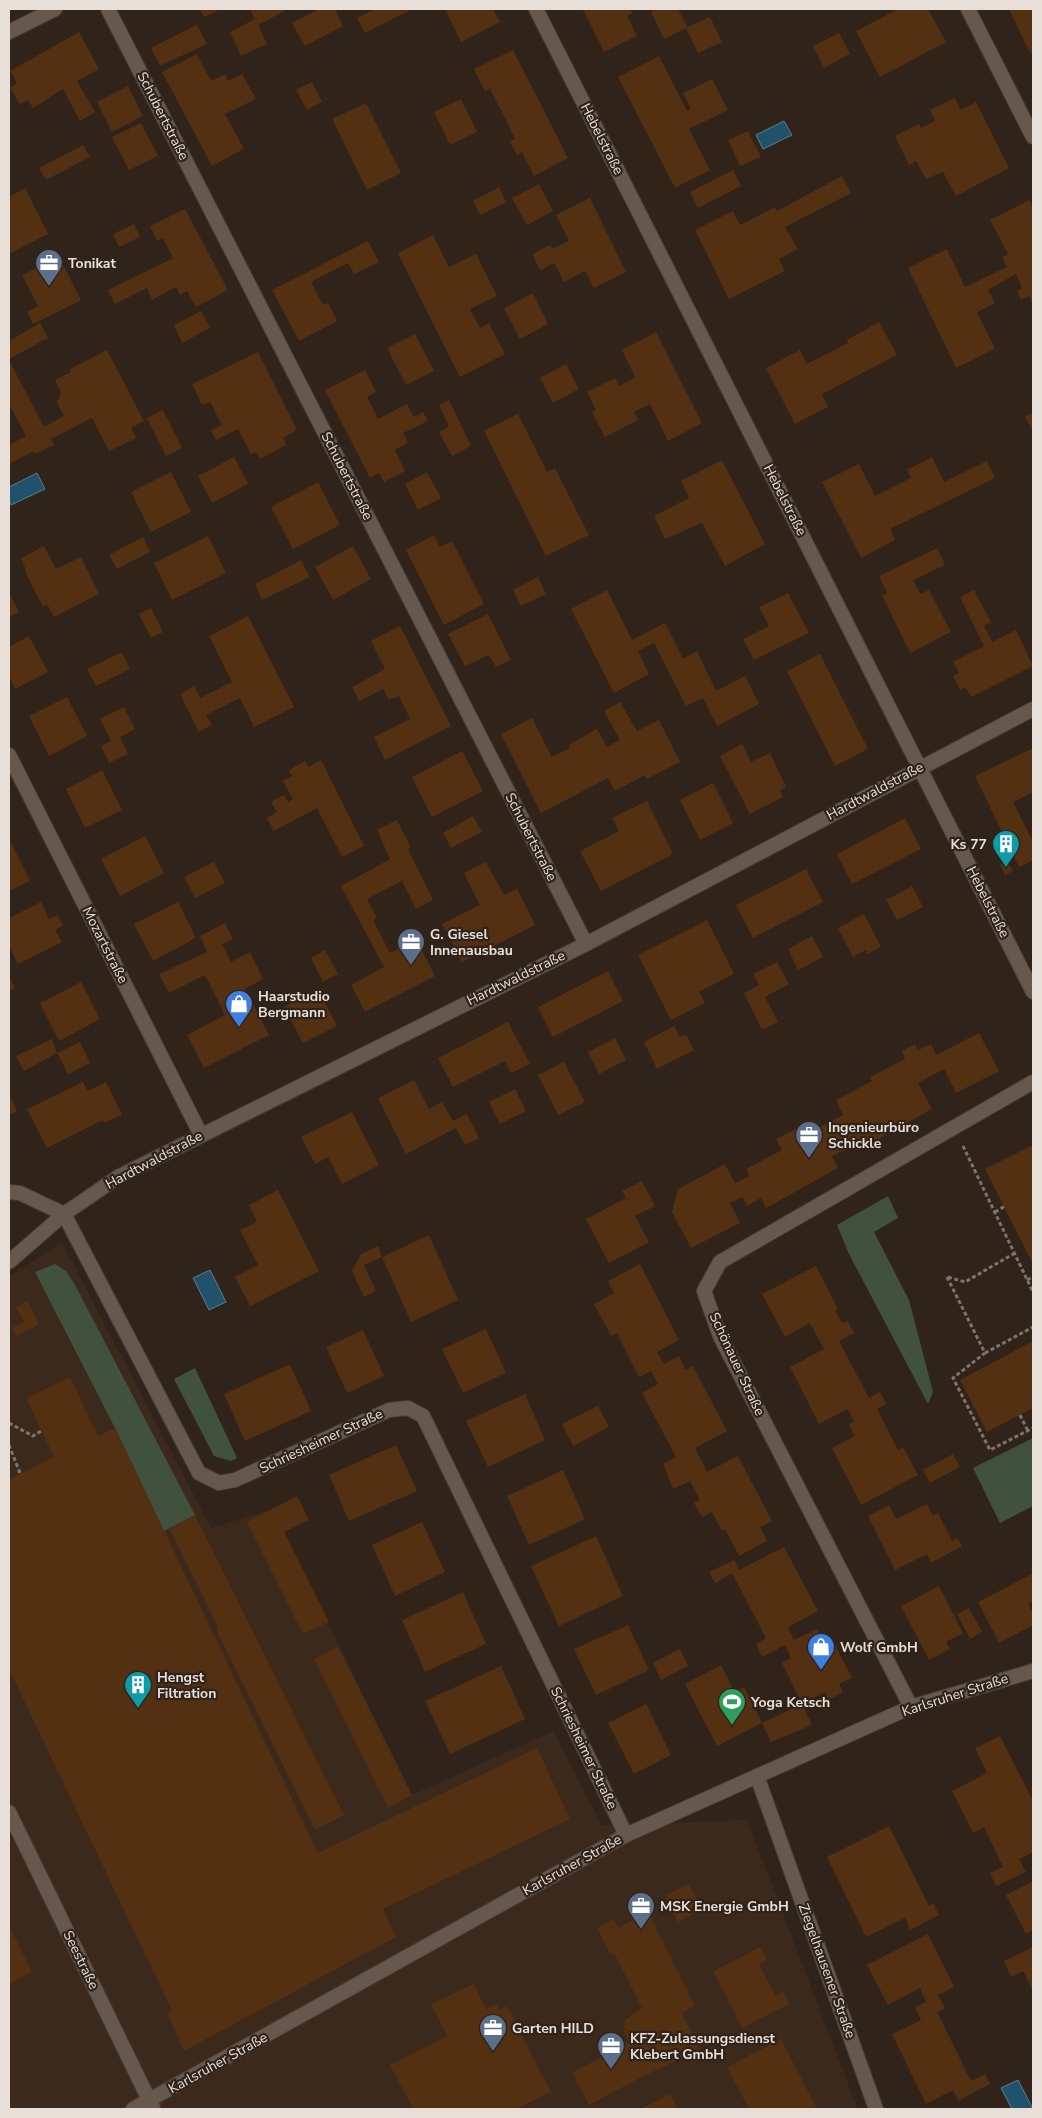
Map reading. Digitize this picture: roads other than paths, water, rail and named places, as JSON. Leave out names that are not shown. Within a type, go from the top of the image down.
[{"type":"street","points":[[9,32],[55,9]]},
{"type":"street","name":"Schubertstraße","points":[[108,9],[586,944]]},
{"type":"street","name":"Hebelstraße","points":[[536,9],[1033,992]]},
{"type":"street","points":[[968,9],[1033,137]]},
{"type":"street","name":"Hardtwaldstraße","points":[[9,1262],[64,1214],[118,1177],[586,944],[1033,709]]},
{"type":"street","name":"Mozartstraße","points":[[9,755],[201,1135]]},
{"type":"street","name":"Schönauer Straße","points":[[911,1707],[720,1336],[704,1291],[720,1262],[1033,1082]]},
{"type":"street","points":[[9,1192],[20,1193],[64,1214]]},
{"type":"street","name":"Schriesheimer Straße","points":[[64,1214],[199,1472],[218,1483],[235,1480],[389,1410],[408,1408],[423,1416],[626,1834]]},
{"type":"street","name":"Karlsruher Straße","points":[[133,2109],[152,2105],[626,1834],[911,1707],[1032,1673]]},
{"type":"street","name":"Ziegelhausener Straße","points":[[757,1776],[876,2109]]},
{"type":"street","name":"Seestraße","points":[[9,1812],[152,2105]]},
{"type":"water","points":[[784,121],[792,135],[763,149],[756,135]]},
{"type":"water","points":[[37,473],[45,489],[11,505],[9,487]]},
{"type":"water","points":[[210,1270],[226,1302],[209,1310],[193,1278]]},
{"type":"water","points":[[1018,2080],[1033,2109],[1012,2109],[1001,2088]]},
{"type":"place","name":"Tonikat","points":[[49,287]]},
{"type":"place","name":"Ks 77","points":[[1006,868]]},
{"type":"place","name":"G. Giesel Innenausbau","points":[[411,966]]},
{"type":"place","name":"Haarstudio Bergmann","points":[[239,1028]]},
{"type":"place","name":"Ingenieurbüro Schickle","points":[[809,1159]]},
{"type":"place","name":"Wolf GmbH","points":[[821,1671]]},
{"type":"place","name":"Hengst Filtration","points":[[138,1709]]},
{"type":"place","name":"Yoga Ketsch","points":[[732,1726]]},
{"type":"place","name":"MSK Energie GmbH","points":[[641,1930]]},
{"type":"place","name":"Garten HILD","points":[[493,2052]]},
{"type":"place","name":"KFZ-Zulassungsdienst Klebert GmbH","points":[[611,2070]]}]
